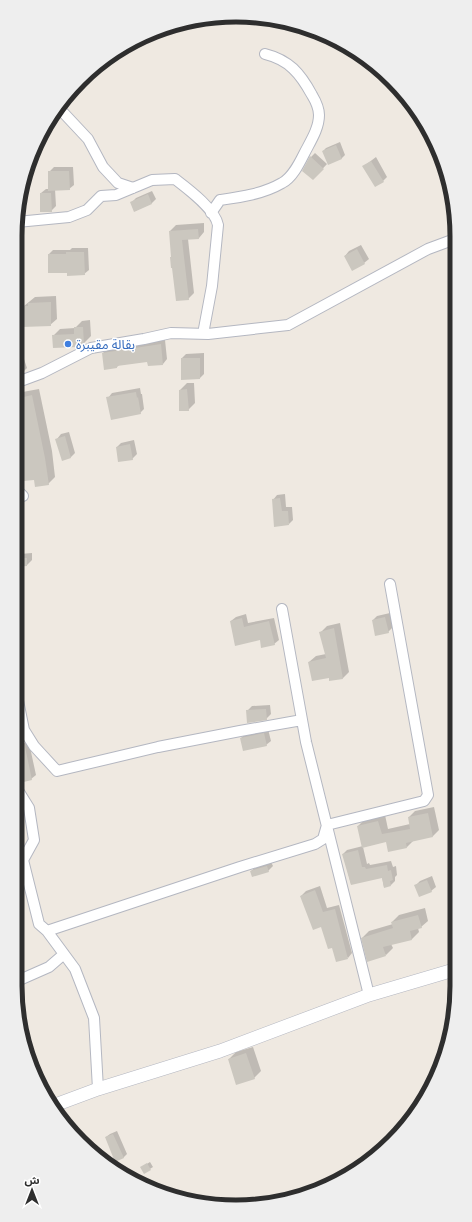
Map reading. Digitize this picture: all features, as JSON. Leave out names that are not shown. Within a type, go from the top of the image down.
[{"type":"street","points":[[211,213],[220,200],[251,195],[283,183],[294,172],[316,131],[319,114],[316,102],[306,85],[294,68],[278,57],[265,54]]},
{"type":"street","points":[[62,111],[88,139],[103,167],[118,183],[133,188]]},
{"type":"street","points":[[22,222],[69,217],[87,210],[101,196],[116,195],[152,180],[175,179],[196,196],[216,219],[218,225],[212,286],[203,334]]},
{"type":"street","points":[[22,380],[42,373],[91,348],[171,333],[203,334],[288,325],[428,249],[450,241]]},
{"type":"street","points":[[328,825],[424,802],[428,795],[390,584]]},
{"type":"street","points":[[282,609],[302,720],[369,995]]},
{"type":"street","points":[[22,720],[24,730],[34,746],[57,771],[158,747],[302,720]]},
{"type":"street","points":[[22,797],[29,808],[34,840],[23,860],[39,924],[47,931],[75,969],[94,1018],[98,1089]]},
{"type":"street","points":[[47,931],[240,867],[315,844],[323,839],[328,825]]},
{"type":"street","points":[[22,979],[49,967],[64,954]]},
{"type":"street","points":[[58,1105],[98,1089],[220,1051],[369,995],[450,971]]},
{"type":"building","points":[[336,145],[342,159],[328,165],[322,151]]},
{"type":"building","points":[[310,156],[324,169],[313,180],[302,171]]},
{"type":"building","points":[[371,161],[384,182],[375,187],[362,166]]},
{"type":"building","points":[[48,171],[69,171],[70,190],[48,191]]},
{"type":"building","points":[[40,193],[51,193],[52,212],[40,212]]},
{"type":"building","points":[[148,194],[152,204],[134,212],[130,202]]},
{"type":"building","points":[[198,229],[199,239],[182,240],[189,300],[176,301],[171,268],[169,231]]},
{"type":"building","points":[[357,249],[365,264],[352,271],[344,256]]},
{"type":"building","points":[[66,252],[84,252],[85,275],[67,276],[67,273],[48,273],[48,254],[66,254]]},
{"type":"building","points":[[51,302],[51,326],[22,327],[23,306],[28,306],[28,303]]},
{"type":"building","points":[[74,327],[83,327],[84,344],[78,347],[53,348],[52,335],[74,334]]},
{"type":"building","points":[[161,344],[163,365],[148,366],[147,362],[117,366],[117,368],[104,370],[102,353]]},
{"type":"building","points":[[181,358],[200,358],[200,379],[181,380]]},
{"type":"building","points":[[187,389],[189,411],[179,411],[179,390]]},
{"type":"building","points":[[136,392],[141,414],[111,420],[106,397]]},
{"type":"building","points":[[32,395],[49,485],[35,487],[34,480],[23,481],[22,397]]},
{"type":"building","points":[[65,436],[71,458],[62,461],[55,439]]},
{"type":"building","points":[[130,444],[133,460],[118,462],[116,447]]},
{"type":"building","points":[[280,498],[282,511],[288,511],[289,525],[274,527],[272,499]]},
{"type":"building","points":[[22,558],[27,558],[27,566],[22,566]]},
{"type":"building","points":[[385,617],[389,633],[375,636],[372,620]]},
{"type":"building","points":[[242,618],[244,627],[269,621],[275,645],[261,648],[260,640],[235,646],[230,621]]},
{"type":"building","points":[[334,628],[343,679],[329,681],[329,678],[312,681],[308,662],[326,658],[319,632]]},
{"type":"building","points":[[266,709],[267,720],[247,723],[246,710]]},
{"type":"building","points":[[264,733],[267,746],[243,751],[240,738]]},
{"type":"building","points":[[22,742],[24,742],[32,780],[22,782]]},
{"type":"building","points":[[428,813],[433,837],[406,843],[407,848],[388,852],[386,842],[362,848],[357,826],[378,821],[382,834],[410,829],[408,817]]},
{"type":"building","points":[[358,850],[362,867],[365,867],[366,869],[387,865],[388,871],[391,870],[393,880],[390,881],[391,886],[384,888],[382,878],[351,885],[342,854]]},
{"type":"building","points":[[267,866],[269,872],[252,877],[250,871]]},
{"type":"building","points":[[427,880],[432,892],[419,897],[414,885]]},
{"type":"building","points":[[315,890],[323,912],[335,909],[348,959],[336,962],[332,948],[328,949],[321,927],[313,930],[300,896]]},
{"type":"building","points":[[418,915],[422,928],[410,931],[412,940],[383,947],[386,956],[367,962],[361,938],[393,928],[391,922]]},
{"type":"building","points":[[246,1053],[255,1079],[236,1085],[228,1059]]},
{"type":"building","points":[[113,1134],[124,1158],[115,1162],[105,1137]]},
{"type":"building","points":[[147,1163],[151,1170],[144,1174],[140,1167]]},
{"type":"place","name":"بقالة مقيبرة","points":[[68,344]]}]
